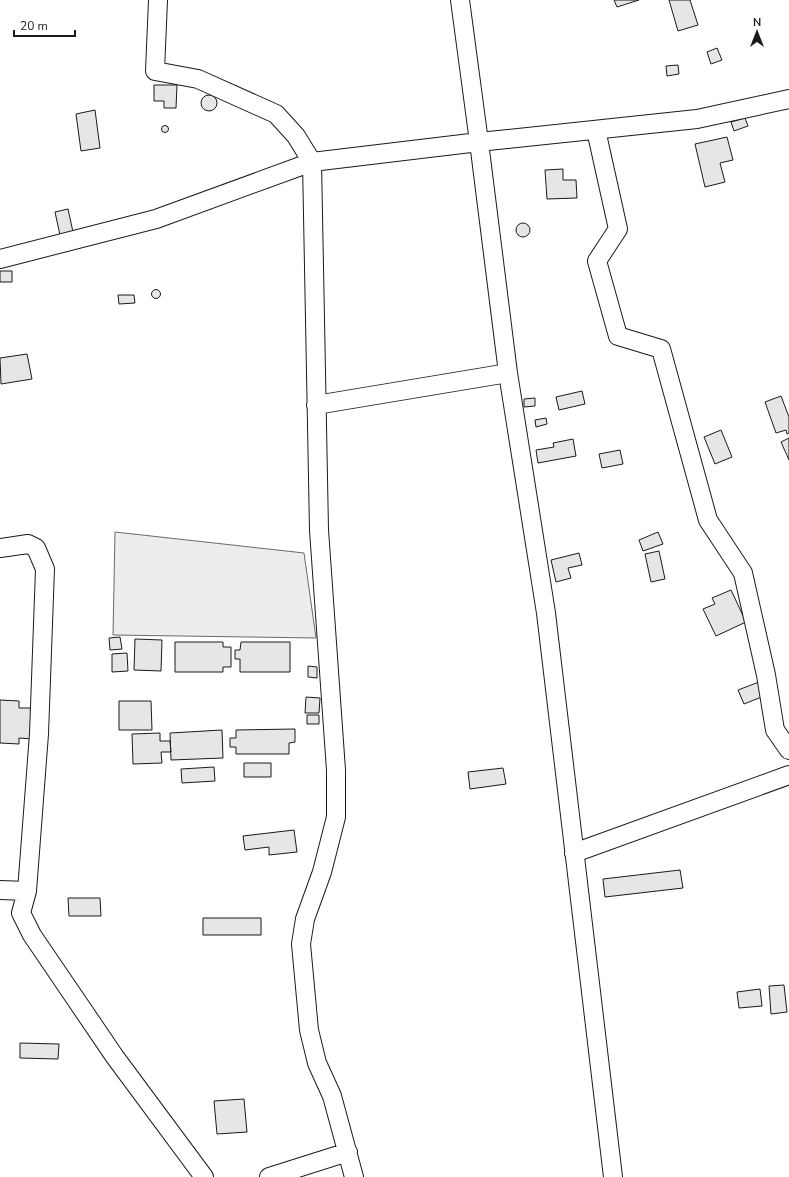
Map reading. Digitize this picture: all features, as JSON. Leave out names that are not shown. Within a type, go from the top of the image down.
[{"type":"street","points":[[158,0],[155,71],[198,79],[276,114],[296,136],[312,162],[319,530],[336,770],[336,817],[322,872],[305,919],[301,944],[304,986],[311,1037],[317,1063],[332,1096],[354,1177]]},
{"type":"street","points":[[460,0],[508,373],[546,613],[613,1177]]},
{"type":"street","points":[[0,259],[156,219],[312,162],[479,142],[698,119],[789,99]]},
{"type":"street","points":[[596,130],[618,229],[597,261],[618,336],[661,349],[708,520],[743,573],[766,675],[775,730],[789,750]]},
{"type":"street","points":[[316,404],[508,373]]},
{"type":"street","points":[[0,548],[28,544],[36,548],[44,569],[39,734],[27,891],[21,913],[32,935],[115,1057],[204,1177]]},
{"type":"street","points":[[574,853],[789,775]]},
{"type":"street","points":[[0,890],[27,891]]},
{"type":"street","points":[[269,1177],[348,1152]]},
{"type":"shaded area","points":[[115,532],[304,553],[316,638],[113,635]]},
{"type":"building","points":[[614,0],[639,0],[617,7]]},
{"type":"building","points":[[669,0],[690,0],[698,25],[678,31]]},
{"type":"building","points":[[717,48],[722,60],[711,64],[707,52]]},
{"type":"building","points":[[678,65],[679,74],[667,76],[666,66]]},
{"type":"building","points":[[154,85],[177,85],[176,108],[164,108],[164,101],[154,101]]},
{"type":"building","points":[[209,95],[215,97],[217,103],[215,109],[209,111],[203,109],[201,103],[203,97]]},
{"type":"building","points":[[95,110],[100,148],[81,151],[76,114]]},
{"type":"building","points":[[745,118],[748,126],[734,131],[731,122]]},
{"type":"building","points":[[165,125],[168,126],[168,132],[165,133],[162,132],[161,129],[162,126]]},
{"type":"building","points":[[727,137],[733,160],[720,163],[725,182],[705,187],[695,144]]},
{"type":"building","points":[[563,169],[563,180],[576,180],[577,198],[547,199],[545,170]]},
{"type":"building","points":[[68,209],[73,232],[60,235],[55,212]]},
{"type":"building","points":[[523,223],[528,225],[530,230],[528,235],[523,237],[518,235],[516,230],[518,225]]},
{"type":"building","points":[[0,271],[12,271],[12,282],[0,282]]},
{"type":"building","points":[[154,290],[158,290],[160,294],[158,298],[154,298],[152,296],[152,292]]},
{"type":"building","points":[[118,295],[134,295],[135,303],[119,304]]},
{"type":"building","points":[[27,354],[32,379],[1,384],[0,358]]},
{"type":"building","points":[[582,391],[585,404],[559,410],[556,397]]},
{"type":"building","points":[[781,396],[789,417],[789,433],[787,434],[786,430],[776,433],[765,402]]},
{"type":"building","points":[[535,398],[535,406],[524,407],[524,399]]},
{"type":"building","points":[[546,418],[547,424],[536,427],[535,420]]},
{"type":"building","points":[[721,430],[732,457],[715,464],[704,437]]},
{"type":"building","points":[[789,438],[789,460],[781,442]]},
{"type":"building","points":[[573,439],[576,456],[538,463],[536,450],[554,447],[553,443]]},
{"type":"building","points":[[620,450],[623,464],[602,468],[599,454]]},
{"type":"building","points":[[658,532],[663,544],[643,551],[639,540]]},
{"type":"building","points":[[659,551],[665,579],[651,582],[645,554]]},
{"type":"building","points":[[579,553],[582,565],[568,568],[571,578],[556,582],[551,560]]},
{"type":"building","points":[[731,590],[746,622],[716,636],[703,609],[715,604],[712,598]]},
{"type":"building","points":[[120,637],[122,649],[110,650],[109,638]]},
{"type":"building","points":[[135,639],[162,640],[161,671],[134,670]]},
{"type":"building","points":[[175,642],[223,642],[223,647],[231,647],[231,667],[223,667],[223,672],[175,672]]},
{"type":"building","points":[[241,642],[290,642],[290,672],[240,672],[240,659],[235,659],[235,650],[240,650]]},
{"type":"building","points":[[127,653],[128,671],[112,672],[112,654]]},
{"type":"building","points":[[308,666],[317,667],[317,678],[308,677]]},
{"type":"building","points":[[759,682],[764,696],[744,704],[738,690]]},
{"type":"building","points":[[306,697],[320,698],[319,713],[305,713]]},
{"type":"building","points":[[0,700],[19,701],[19,708],[33,708],[32,739],[19,738],[19,744],[0,743]]},
{"type":"building","points":[[119,701],[151,701],[152,730],[119,730]]},
{"type":"building","points":[[307,715],[319,715],[319,724],[307,724]]},
{"type":"building","points":[[295,729],[295,742],[289,743],[289,754],[236,754],[236,747],[230,747],[230,738],[236,738],[236,730]]},
{"type":"building","points":[[222,730],[223,758],[171,760],[170,733]]},
{"type":"building","points":[[160,733],[160,741],[170,741],[171,752],[161,752],[162,763],[133,764],[132,734]]},
{"type":"building","points":[[244,763],[271,763],[271,777],[244,777]]},
{"type":"building","points":[[214,767],[215,781],[182,783],[181,769]]},
{"type":"building","points":[[503,768],[506,784],[470,789],[468,772]]},
{"type":"building","points":[[294,830],[297,852],[269,855],[269,847],[245,850],[243,836]]},
{"type":"building","points":[[680,870],[683,888],[605,897],[603,879]]},
{"type":"building","points":[[68,898],[100,898],[101,916],[69,916]]},
{"type":"building","points":[[203,918],[261,918],[261,935],[203,935]]},
{"type":"building","points":[[784,985],[787,1012],[771,1014],[769,986]]},
{"type":"building","points":[[760,989],[762,1006],[739,1008],[737,992]]},
{"type":"building","points":[[20,1043],[59,1044],[58,1059],[20,1058]]},
{"type":"building","points":[[244,1099],[247,1132],[217,1134],[214,1101]]}]
